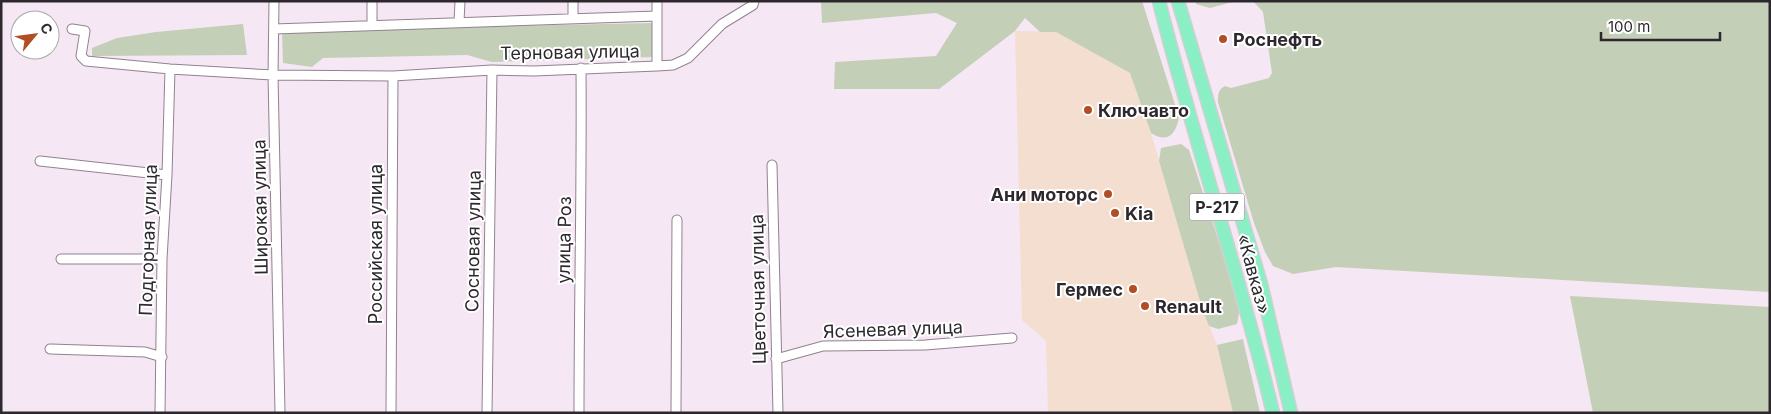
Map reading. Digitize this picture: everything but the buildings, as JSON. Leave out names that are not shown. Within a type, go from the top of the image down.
[{"type":"highway","name":"«Кавказ»","points":[[1159,1],[1273,413]]},
{"type":"highway","name":"«Кавказ»","points":[[1178,1],[1261,284],[1291,413]]},
{"type":"highway","points":[[1214,196],[1225,219],[1241,269],[1244,273],[1249,273],[1250,265],[1220,161],[1216,133]]},
{"type":"highway","points":[[1268,392],[1268,378],[1254,319],[1254,314],[1258,310],[1264,314],[1272,349],[1282,375]]},
{"type":"street","name":"Широкая улица","points":[[274,1],[273,74],[280,413]]},
{"type":"street","points":[[372,1],[372,26]]},
{"type":"street","points":[[460,1],[460,22]]},
{"type":"street","points":[[573,1],[573,19]]},
{"type":"street","points":[[657,1],[657,16]]},
{"type":"street","points":[[657,66],[672,65],[688,58],[722,24],[753,5],[754,1]]},
{"type":"street","name":"Терновая улица","points":[[72,29],[84,31],[81,56],[86,62],[170,69],[273,74],[392,76],[492,70],[534,71],[657,66],[657,16],[274,29]]},
{"type":"street","name":"улица Роз","points":[[579,413],[579,283],[582,174],[581,68]]},
{"type":"street","name":"Подгорная улица","points":[[160,413],[162,259],[170,69]]},
{"type":"street","name":"Сосновая улица","points":[[486,413],[492,70]]},
{"type":"street","name":"Российская улица","points":[[391,413],[392,76]]},
{"type":"street","points":[[40,161],[167,175]]},
{"type":"street","name":"Цветочная улица","points":[[772,165],[778,413]]},
{"type":"street","points":[[676,413],[677,220]]},
{"type":"street","points":[[61,259],[162,259]]},
{"type":"street","name":"Ясеневая улица","points":[[776,359],[824,346],[925,345],[1012,338]]},
{"type":"street","points":[[50,349],[145,352],[162,357]]},
{"type":"shaded area","points":[[1015,31],[1056,32],[1130,73],[1151,133],[1202,308],[1217,345],[1233,413],[1048,413],[1046,341],[1022,320]]},
{"type":"green space","points":[[821,1],[1142,1],[1179,117],[1178,123],[1170,136],[1162,138],[1151,133],[1130,73],[1056,32],[1040,32],[1025,18],[1015,31],[939,89],[834,89],[835,62],[936,56],[957,23],[936,13],[822,23]]},
{"type":"green space","points":[[1195,1],[1236,1],[1210,8],[1196,4]]},
{"type":"green space","points":[[1253,1],[1770,1],[1770,292],[1336,267],[1293,274],[1273,266],[1265,252],[1254,223],[1218,102],[1219,92],[1225,86],[1231,88],[1269,78],[1272,73],[1263,12]]},
{"type":"green space","points":[[652,23],[653,57],[492,62],[467,55],[323,58],[312,67],[283,63],[282,31]]},
{"type":"green space","points":[[243,24],[247,55],[92,56],[92,48],[117,38],[156,32]]},
{"type":"green space","points":[[1181,144],[1189,150],[1237,297],[1239,313],[1237,324],[1218,329],[1209,326],[1202,308],[1159,161],[1161,148]]},
{"type":"green space","points":[[1570,296],[1770,307],[1770,413],[1593,413]]},
{"type":"green space","points":[[1243,339],[1260,413],[1233,413],[1217,345]]},
{"type":"place","name":"Роснефть","points":[[1223,39]]},
{"type":"place","name":"Ключавто","points":[[1088,110]]},
{"type":"place","name":"Ани моторс","points":[[1108,194]]},
{"type":"place","name":"Kia","points":[[1115,213]]},
{"type":"place","name":"Гермес","points":[[1133,289]]},
{"type":"place","name":"Renault","points":[[1145,306]]}]
